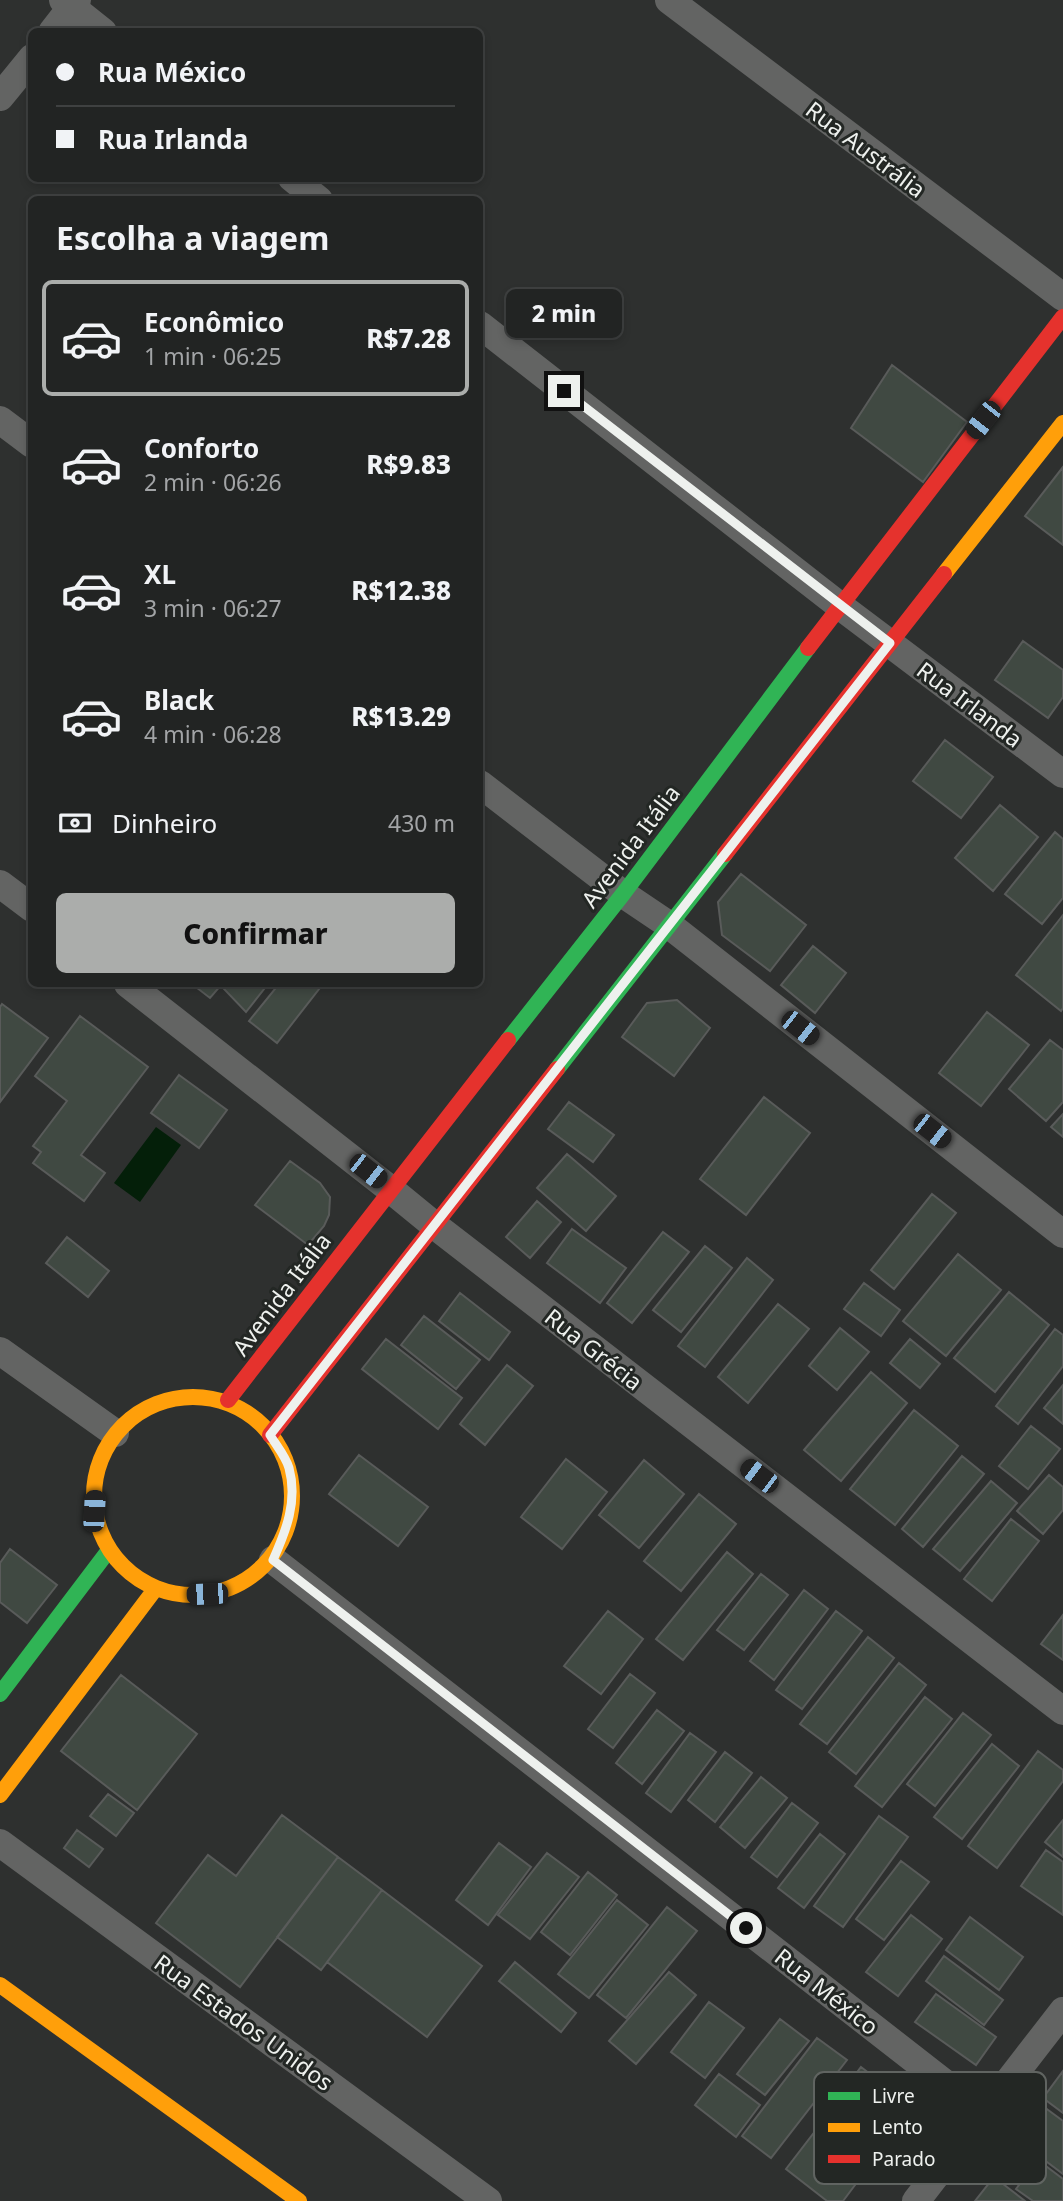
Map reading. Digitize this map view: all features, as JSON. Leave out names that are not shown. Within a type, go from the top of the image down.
[{"type":"street","name":"Rua Austrália","points":[[669,0],[1063,297]]},
{"type":"street","points":[[55,28],[71,2],[99,28]]},
{"type":"street","points":[[0,97],[28,63]]},
{"type":"street","points":[[297,182],[314,196]]},
{"type":"street","name":"Avenida Itália","points":[[228,1400],[390,1188],[623,894],[1063,317]]},
{"type":"street","name":"Rua Irlanda","points":[[483,327],[840,606],[1063,774]]},
{"type":"street","points":[[0,419],[28,440]]},
{"type":"street","points":[[270,1435],[1063,423]]},
{"type":"street","points":[[483,786],[623,894],[669,925],[1063,1234]]},
{"type":"street","points":[[0,884],[28,905]]},
{"type":"street","name":"Rua Grécia","points":[[132,987],[434,1225],[1063,1711]]},
{"type":"street","points":[[0,1350],[115,1433]]},
{"type":"street","points":[[202,1396],[228,1400],[257,1419],[289,1467],[292,1498],[287,1528],[273,1560],[232,1587],[207,1594],[180,1594],[156,1588],[129,1573],[109,1550],[94,1511],[96,1470],[115,1433],[139,1411],[169,1398],[202,1396]]},
{"type":"street","points":[[0,1694],[109,1550]]},
{"type":"street","name":"Rua México","points":[[273,1560],[930,2072]]},
{"type":"street","points":[[0,1796],[156,1588]]},
{"type":"street","name":"Rua Estados Unidos","points":[[0,1843],[488,2201]]},
{"type":"street","points":[[0,1985],[299,2201]]},
{"type":"street","points":[[1015,2072],[1063,2011]]},
{"type":"street","points":[[916,2201],[929,2184]]},
{"type":"shaded area","points":[[156,1127],[181,1145],[140,1202],[114,1183]]},
{"type":"building","points":[[892,365],[967,422],[923,482],[851,428]]},
{"type":"building","points":[[1063,467],[1063,545],[1025,516]]},
{"type":"building","points":[[1023,641],[1063,670],[1063,697],[1048,718],[995,680]]},
{"type":"building","points":[[945,740],[993,777],[961,818],[913,781]]},
{"type":"building","points":[[1000,805],[1038,837],[993,891],[955,858]]},
{"type":"building","points":[[1055,832],[1063,839],[1063,898],[1042,924],[1005,894]]},
{"type":"building","points":[[741,874],[806,925],[770,971],[722,935],[718,902]]},
{"type":"building","points":[[1063,915],[1063,1008],[1061,1011],[1016,975]]},
{"type":"building","points":[[813,946],[846,973],[815,1013],[781,985]]},
{"type":"building","points":[[196,987],[219,987],[210,998]]},
{"type":"building","points":[[226,987],[266,987],[246,1012],[224,989]]},
{"type":"building","points":[[277,987],[321,987],[277,1043],[249,1021]]},
{"type":"building","points":[[677,1000],[710,1028],[674,1076],[622,1037],[647,1003]]},
{"type":"building","points":[[2,1004],[48,1038],[0,1102],[0,1007]]},
{"type":"building","points":[[987,1012],[1029,1045],[981,1106],[939,1073]]},
{"type":"building","points":[[80,1016],[148,1067],[81,1155],[105,1173],[84,1201],[33,1163],[41,1152],[33,1146],[67,1101],[35,1076]]},
{"type":"building","points":[[1050,1040],[1063,1050],[1063,1102],[1046,1121],[1009,1089]]},
{"type":"building","points":[[179,1075],[227,1110],[199,1148],[151,1113]]},
{"type":"building","points":[[764,1097],[810,1133],[746,1215],[700,1179]]},
{"type":"building","points":[[569,1102],[614,1135],[593,1162],[548,1129]]},
{"type":"building","points":[[1063,1114],[1063,1137],[1051,1127]]},
{"type":"building","points":[[567,1154],[616,1196],[586,1231],[537,1188]]},
{"type":"building","points":[[290,1161],[320,1183],[330,1197],[329,1215],[324,1226],[308,1245],[255,1205]]},
{"type":"building","points":[[932,1194],[956,1213],[894,1289],[871,1270]]},
{"type":"building","points":[[537,1201],[561,1222],[530,1258],[506,1237]]},
{"type":"building","points":[[572,1229],[626,1268],[600,1303],[547,1263]]},
{"type":"building","points":[[663,1232],[689,1252],[632,1323],[607,1303]]},
{"type":"building","points":[[67,1237],[109,1271],[88,1297],[46,1263]]},
{"type":"building","points":[[705,1246],[732,1268],[681,1332],[653,1310]]},
{"type":"building","points":[[958,1254],[1001,1290],[946,1356],[903,1321]]},
{"type":"building","points":[[747,1258],[773,1280],[705,1367],[678,1346]]},
{"type":"building","points":[[864,1283],[900,1310],[881,1336],[844,1309]]},
{"type":"building","points":[[1009,1292],[1049,1325],[995,1392],[954,1358]]},
{"type":"building","points":[[460,1293],[510,1332],[489,1360],[439,1321]]},
{"type":"building","points":[[778,1304],[809,1329],[748,1403],[718,1377]]},
{"type":"building","points":[[424,1316],[480,1360],[456,1389],[401,1345]]},
{"type":"building","points":[[840,1328],[869,1352],[837,1390],[809,1366]]},
{"type":"building","points":[[1055,1329],[1063,1335],[1063,1366],[1018,1424],[996,1406]]},
{"type":"building","points":[[386,1339],[462,1398],[438,1429],[362,1369]]},
{"type":"building","points":[[910,1339],[940,1364],[920,1388],[890,1363]]},
{"type":"building","points":[[507,1365],[533,1386],[485,1445],[460,1424]]},
{"type":"building","points":[[871,1372],[907,1403],[841,1481],[804,1450]]},
{"type":"building","points":[[1063,1385],[1063,1424],[1044,1408]]},
{"type":"building","points":[[914,1410],[958,1446],[895,1525],[850,1489]]},
{"type":"building","points":[[1031,1426],[1060,1449],[1028,1489],[999,1466]]},
{"type":"building","points":[[359,1455],[428,1507],[398,1546],[329,1494]]},
{"type":"building","points":[[962,1456],[984,1474],[923,1547],[902,1529]]},
{"type":"building","points":[[566,1459],[607,1492],[562,1549],[521,1517]]},
{"type":"building","points":[[644,1460],[684,1494],[639,1548],[599,1515]]},
{"type":"building","points":[[1049,1475],[1063,1487],[1063,1510],[1043,1534],[1017,1511]]},
{"type":"building","points":[[991,1481],[1017,1503],[960,1571],[933,1549]]},
{"type":"building","points":[[699,1494],[736,1524],[681,1591],[644,1561]]},
{"type":"building","points":[[1011,1519],[1039,1541],[992,1601],[964,1579]]},
{"type":"building","points":[[10,1549],[57,1585],[27,1623],[0,1602],[0,1563]]},
{"type":"building","points":[[727,1552],[753,1574],[683,1660],[656,1639]]},
{"type":"building","points":[[761,1574],[788,1595],[744,1650],[717,1630]]},
{"type":"building","points":[[804,1590],[828,1609],[774,1680],[750,1661]]},
{"type":"building","points":[[608,1611],[643,1639],[601,1694],[564,1666]]},
{"type":"building","points":[[836,1611],[862,1631],[802,1709],[776,1690]]},
{"type":"building","points":[[1063,1615],[1063,1660],[1041,1644]]},
{"type":"building","points":[[868,1637],[894,1658],[827,1744],[800,1724]]},
{"type":"building","points":[[899,1663],[926,1685],[856,1774],[829,1752]]},
{"type":"building","points":[[630,1674],[655,1693],[613,1748],[588,1729]]},
{"type":"building","points":[[121,1675],[197,1734],[137,1810],[61,1751]]},
{"type":"building","points":[[925,1697],[952,1719],[882,1807],[855,1786]]},
{"type":"building","points":[[657,1710],[684,1731],[642,1784],[616,1763]]},
{"type":"building","points":[[963,1713],[991,1735],[935,1806],[907,1784]]},
{"type":"building","points":[[690,1733],[716,1752],[671,1812],[646,1793]]},
{"type":"building","points":[[992,1744],[1019,1766],[962,1839],[934,1817]]},
{"type":"building","points":[[1038,1751],[1063,1770],[1063,1781],[997,1868],[968,1846]]},
{"type":"building","points":[[725,1752],[752,1773],[715,1822],[688,1800]]},
{"type":"building","points":[[761,1777],[787,1798],[745,1848],[720,1827]]},
{"type":"building","points":[[108,1794],[134,1813],[116,1836],[90,1816]]},
{"type":"building","points":[[792,1803],[818,1823],[777,1877],[751,1857]]},
{"type":"building","points":[[282,1815],[338,1857],[240,1987],[156,1923],[208,1855],[236,1876]]},
{"type":"building","points":[[879,1816],[908,1837],[843,1927],[814,1906]]},
{"type":"building","points":[[1063,1820],[1063,1857],[1045,1842]]},
{"type":"building","points":[[77,1830],[103,1849],[89,1867],[64,1848]]},
{"type":"building","points":[[820,1834],[845,1854],[804,1908],[778,1888]]},
{"type":"building","points":[[499,1843],[531,1867],[488,1925],[456,1900]]},
{"type":"building","points":[[1046,1850],[1063,1862],[1063,1915],[1021,1886]]},
{"type":"building","points":[[547,1853],[579,1877],[530,1939],[498,1915]]},
{"type":"building","points":[[338,1857],[382,1890],[321,1970],[277,1937]]},
{"type":"building","points":[[901,1861],[929,1882],[884,1940],[856,1919]]},
{"type":"building","points":[[588,1872],[617,1895],[570,1955],[541,1932]]},
{"type":"building","points":[[382,1890],[482,1966],[427,2037],[327,1962]]},
{"type":"building","points":[[617,1900],[648,1925],[589,1998],[558,1974]]},
{"type":"building","points":[[667,1907],[697,1931],[626,2018],[597,1995]]},
{"type":"building","points":[[911,1915],[942,1939],[898,1996],[866,1972]]},
{"type":"building","points":[[970,1917],[1023,1957],[999,1990],[946,1950]]},
{"type":"building","points":[[944,1956],[1003,2000],[984,2025],[926,1981]]},
{"type":"building","points":[[515,1962],[576,2013],[561,2032],[499,1981]]},
{"type":"building","points":[[669,1972],[696,1995],[636,2064],[609,2041]]},
{"type":"building","points":[[936,1994],[996,2037],[976,2065],[915,2022]]},
{"type":"building","points":[[709,2002],[744,2028],[705,2078],[671,2052]]},
{"type":"building","points":[[780,2019],[809,2041],[765,2095],[737,2074]]},
{"type":"building","points":[[817,2038],[847,2060],[838,2072],[814,2072],[814,2103],[771,2158],[742,2136]]},
{"type":"building","points":[[1063,2071],[1063,2113],[1046,2100],[1046,2094]]},
{"type":"building","points":[[719,2074],[760,2105],[736,2137],[695,2105]]},
{"type":"building","points":[[1046,2108],[1063,2121],[1063,2174],[1046,2161]]},
{"type":"building","points":[[813,2134],[814,2184],[856,2184],[843,2201],[827,2201],[786,2169]]},
{"type":"building","points":[[1046,2166],[1063,2179],[1063,2201],[1033,2201],[1016,2189],[1020,2184],[1046,2184]]},
{"type":"building","points":[[988,2184],[1003,2184],[1025,2201],[975,2201]]},
{"type":"traffic: fast","points":[[508,1040],[623,894],[808,648]]},
{"type":"traffic: fast","points":[[557,1069],[725,854]]},
{"type":"traffic: fast","points":[[0,1694],[109,1550]]},
{"type":"traffic: slow","points":[[944,574],[1063,423]]},
{"type":"traffic: slow","points":[[193,1397],[231,1405],[263,1426],[284,1458],[292,1496],[284,1534],[263,1566],[231,1587],[193,1595],[155,1587],[123,1566],[102,1534],[94,1496],[102,1458],[123,1426],[155,1405],[193,1397]]},
{"type":"traffic: slow","points":[[0,1795],[156,1588]]},
{"type":"traffic: slow","points":[[0,1985],[299,2201]]},
{"type":"traffic: jam","points":[[808,648],[1063,317]]},
{"type":"traffic: jam","points":[[725,854],[944,574]]},
{"type":"traffic: jam","points":[[228,1400],[508,1040]]},
{"type":"traffic: jam","points":[[270,1435],[557,1069]]},
{"type":"route","points":[[564,391],[890,643],[270,1435],[289,1467],[292,1498],[287,1528],[273,1560],[746,1928]]}]
